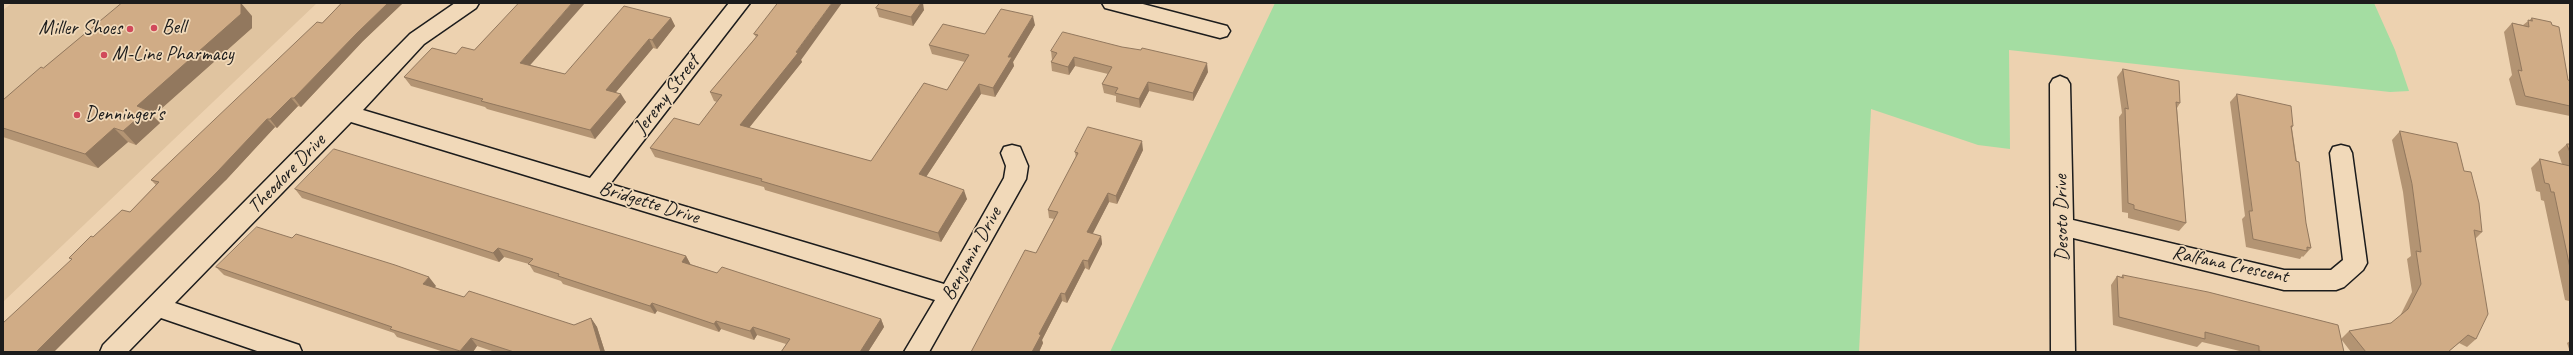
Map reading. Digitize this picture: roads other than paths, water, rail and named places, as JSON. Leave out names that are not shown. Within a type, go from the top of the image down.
[{"type":"street","name":"Theodore Drive","points":[[112,352],[347,113],[417,39],[469,3]]},
{"type":"street","name":"Jeremy Street","points":[[595,187],[740,3]]},
{"type":"street","points":[[1112,3],[1220,31]]},
{"type":"street","name":"Desoto Drive","points":[[2060,84],[2063,352]]},
{"type":"street","name":"Bridgette Drive","points":[[347,113],[950,295]]},
{"type":"street","name":"Benjamin Drive","points":[[916,352],[1015,179],[1017,166],[1012,153]]},
{"type":"street","name":"Ralfana Crescent","points":[[2062,226],[2284,280],[2336,280],[2355,263],[2341,153]]},
{"type":"street","points":[[157,306],[290,352]]},
{"type":"place","name":"Bell","points":[[154,28]]},
{"type":"place","name":"Miller Shoes","points":[[130,29]]},
{"type":"place","name":"M-Line Pharmacy","points":[[104,55]]},
{"type":"place","name":"Denninger's","points":[[77,115]]}]
